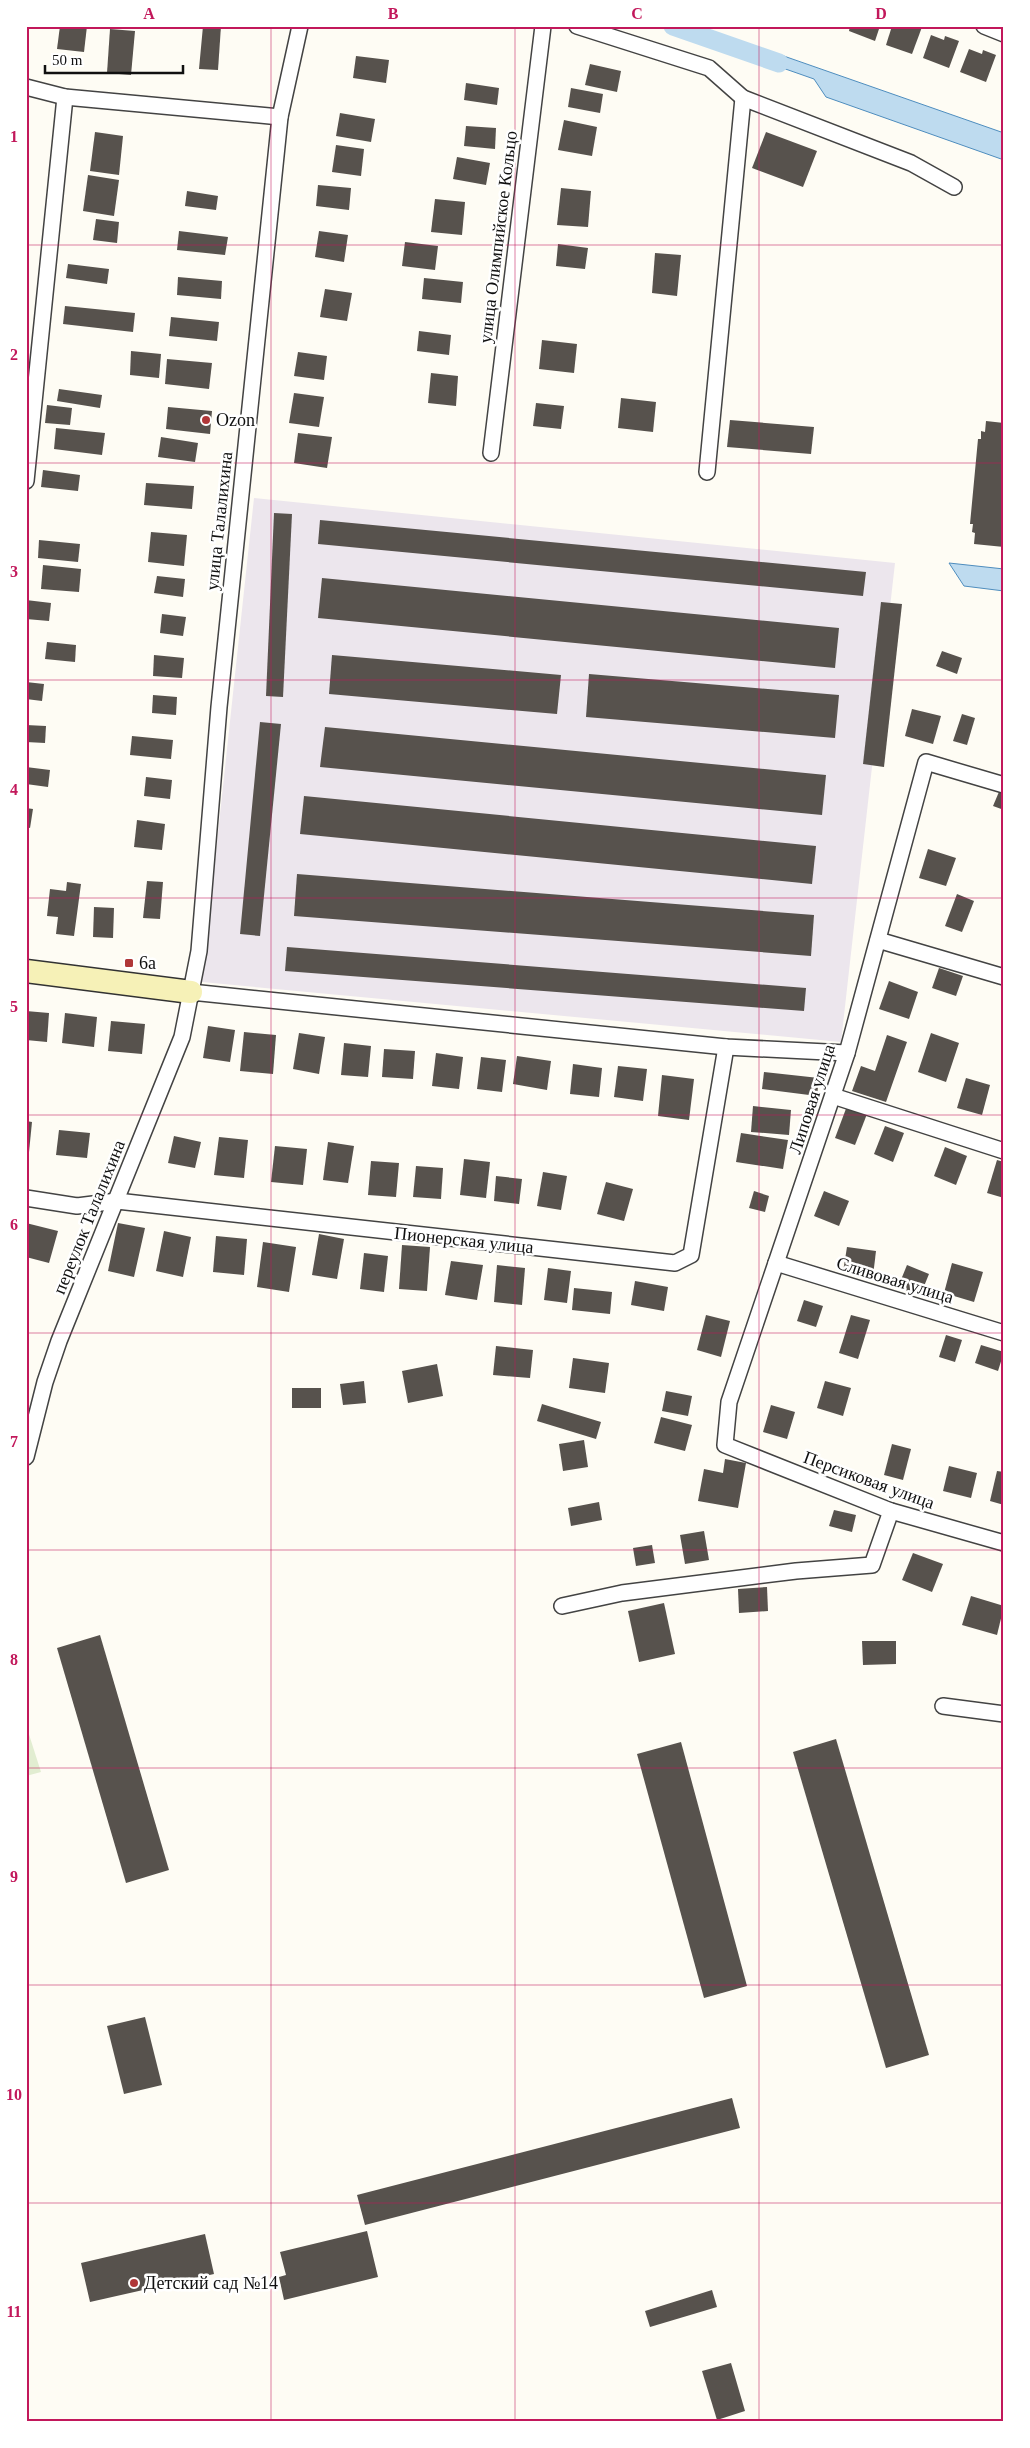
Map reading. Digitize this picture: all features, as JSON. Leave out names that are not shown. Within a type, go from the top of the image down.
[{"type":"street","name":"улица Талалихина","points":[[191,992],[199,951],[219,707],[280,117],[300,26]]},
{"type":"street","name":"улица Олимпийское Кольцо","points":[[490,453],[542,26]]},
{"type":"street","points":[[577,26],[709,68],[743,98],[911,163],[954,187]]},
{"type":"street","points":[[984,26],[1004,34]]},
{"type":"street","points":[[26,87],[65,97],[280,117]]},
{"type":"street","points":[[26,481],[65,97]]},
{"type":"street","points":[[707,472],[743,98]]},
{"type":"street","name":"Липовая улица","points":[[725,1445],[728,1402],[847,1053],[926,762],[1004,785]]},
{"type":"street","points":[[878,940],[1004,977]]},
{"type":"street","points":[[26,970],[191,992],[726,1048],[847,1053]]},
{"type":"street","name":"переулок Талалихина","points":[[26,1457],[45,1382],[59,1341],[182,1037],[191,992]]},
{"type":"street","name":"Пионерская улица","points":[[26,1198],[77,1206],[117,1201],[675,1263],[691,1255],[726,1048]]},
{"type":"street","points":[[833,1096],[1004,1151]]},
{"type":"street","name":"Сливовая улица","points":[[776,1263],[1004,1333]]},
{"type":"street","name":"Персиковая улица","points":[[725,1445],[891,1511],[1004,1543]]},
{"type":"street","points":[[562,1606],[622,1593],[796,1571],[872,1565],[891,1511]]},
{"type":"street","points":[[943,1706],[1004,1714]]},
{"type":"shaded area","points":[[254,498],[895,563],[841,1042],[202,982]]},
{"type":"green space","points":[[26,1725],[41,1772],[26,1776]]},
{"type":"water","points":[[758,47],[1004,133],[1004,160],[826,97],[814,79],[754,58]]},
{"type":"water","points":[[949,563],[1004,569],[1004,591],[964,586]]},
{"type":"building","points":[[60,26],[87,26],[84,52],[57,49]]},
{"type":"building","points":[[203,26],[221,26],[218,70],[199,69]]},
{"type":"building","points":[[850,26],[880,26],[875,41],[849,31]]},
{"type":"building","points":[[892,26],[922,27],[912,54],[886,45]]},
{"type":"building","points":[[110,29],[135,31],[131,75],[107,73]]},
{"type":"building","points":[[931,35],[944,40],[945,36],[959,41],[949,68],[923,58]]},
{"type":"building","points":[[969,49],[982,54],[983,50],[996,55],[986,82],[960,72]]},
{"type":"building","points":[[356,56],[389,60],[386,83],[353,78]]},
{"type":"building","points":[[590,64],[621,71],[617,92],[585,85]]},
{"type":"building","points":[[466,83],[499,88],[497,105],[464,100]]},
{"type":"building","points":[[571,88],[603,94],[600,113],[568,107]]},
{"type":"building","points":[[340,113],[375,119],[371,142],[336,136]]},
{"type":"building","points":[[564,120],[597,127],[592,156],[558,150]]},
{"type":"building","points":[[466,126],[496,128],[495,149],[464,146]]},
{"type":"building","points":[[95,132],[123,136],[119,175],[90,171]]},
{"type":"building","points":[[766,132],[817,151],[803,187],[752,168]]},
{"type":"building","points":[[336,145],[364,149],[361,176],[332,172]]},
{"type":"building","points":[[457,157],[490,163],[486,185],[453,179]]},
{"type":"building","points":[[88,175],[119,180],[114,216],[83,211]]},
{"type":"building","points":[[318,185],[351,188],[349,210],[316,206]]},
{"type":"building","points":[[561,188],[591,191],[588,227],[557,225]]},
{"type":"building","points":[[187,191],[218,196],[216,210],[185,206]]},
{"type":"building","points":[[435,199],[465,202],[462,235],[431,232]]},
{"type":"building","points":[[96,219],[119,222],[117,243],[93,240]]},
{"type":"building","points":[[179,231],[228,237],[225,255],[177,250]]},
{"type":"building","points":[[319,231],[348,235],[344,262],[315,257]]},
{"type":"building","points":[[405,242],[438,246],[435,270],[402,266]]},
{"type":"building","points":[[558,244],[588,248],[585,269],[556,266]]},
{"type":"building","points":[[655,253],[681,255],[677,296],[652,293]]},
{"type":"building","points":[[68,264],[109,269],[107,284],[66,278]]},
{"type":"building","points":[[178,277],[222,281],[221,299],[177,295]]},
{"type":"building","points":[[424,278],[463,282],[461,303],[422,299]]},
{"type":"building","points":[[325,289],[352,293],[347,321],[320,317]]},
{"type":"building","points":[[65,306],[135,313],[133,332],[63,324]]},
{"type":"building","points":[[171,317],[219,322],[217,341],[169,336]]},
{"type":"building","points":[[419,331],[451,335],[449,355],[417,351]]},
{"type":"building","points":[[542,340],[577,344],[574,373],[539,369]]},
{"type":"building","points":[[131,351],[161,354],[159,378],[130,375]]},
{"type":"building","points":[[298,352],[327,356],[324,380],[294,376]]},
{"type":"building","points":[[167,359],[212,363],[209,389],[165,384]]},
{"type":"building","points":[[431,373],[458,376],[456,406],[428,403]]},
{"type":"building","points":[[59,389],[102,395],[100,408],[57,401]]},
{"type":"building","points":[[294,393],[324,397],[319,427],[289,423]]},
{"type":"building","points":[[621,398],[656,402],[653,432],[618,428]]},
{"type":"building","points":[[536,403],[564,406],[561,429],[533,426]]},
{"type":"building","points":[[47,405],[72,408],[70,425],[45,423]]},
{"type":"building","points":[[168,407],[212,411],[210,434],[166,429]]},
{"type":"building","points":[[730,420],[814,427],[811,454],[727,447]]},
{"type":"building","points":[[986,421],[1004,423],[1004,547],[974,544],[975,533],[972,532],[973,524],[970,524],[978,439],[981,439],[981,431],[985,432]]},
{"type":"building","points":[[56,428],[105,433],[102,455],[54,449]]},
{"type":"building","points":[[298,433],[332,437],[327,468],[294,463]]},
{"type":"building","points":[[161,437],[198,443],[195,462],[158,457]]},
{"type":"building","points":[[43,470],[80,475],[78,491],[41,487]]},
{"type":"building","points":[[146,483],[194,486],[192,509],[144,505]]},
{"type":"building","points":[[274,513],[292,514],[283,697],[266,696]]},
{"type":"building","points":[[320,520],[866,572],[863,596],[318,544]]},
{"type":"building","points":[[151,532],[187,535],[184,566],[148,562]]},
{"type":"building","points":[[39,540],[80,544],[78,562],[38,558]]},
{"type":"building","points":[[43,565],[81,569],[79,592],[41,589]]},
{"type":"building","points":[[157,576],[185,579],[183,597],[154,593]]},
{"type":"building","points":[[322,578],[839,628],[835,668],[318,618]]},
{"type":"building","points":[[26,600],[51,603],[49,621],[26,619]]},
{"type":"building","points":[[881,602],[902,604],[884,767],[863,764]]},
{"type":"building","points":[[162,614],[186,617],[183,636],[160,633]]},
{"type":"building","points":[[47,642],[76,645],[75,662],[45,659]]},
{"type":"building","points":[[942,651],[962,658],[957,674],[936,666]]},
{"type":"building","points":[[154,655],[184,658],[182,678],[153,676]]},
{"type":"building","points":[[332,655],[561,675],[557,714],[329,694]]},
{"type":"building","points":[[589,674],[839,695],[835,738],[586,717]]},
{"type":"building","points":[[26,682],[44,684],[42,701],[26,699]]},
{"type":"building","points":[[153,695],[177,697],[176,715],[152,713]]},
{"type":"building","points":[[912,709],[941,716],[933,744],[905,736]]},
{"type":"building","points":[[962,714],[975,718],[967,745],[953,741]]},
{"type":"building","points":[[260,722],[281,724],[260,936],[240,934]]},
{"type":"building","points":[[26,725],[46,726],[45,743],[26,742]]},
{"type":"building","points":[[325,727],[826,775],[822,815],[320,767]]},
{"type":"building","points":[[132,736],[173,740],[171,759],[130,755]]},
{"type":"building","points":[[26,767],[50,770],[48,787],[26,784]]},
{"type":"building","points":[[146,777],[172,780],[170,799],[144,796]]},
{"type":"building","points":[[1004,780],[1004,810],[993,806]]},
{"type":"building","points":[[304,796],[816,846],[812,884],[300,834]]},
{"type":"building","points":[[26,808],[33,809],[30,828],[26,827]]},
{"type":"building","points":[[137,820],[165,824],[162,850],[134,847]]},
{"type":"building","points":[[928,849],[956,858],[946,886],[919,878]]},
{"type":"building","points":[[297,874],[814,915],[811,956],[294,916]]},
{"type":"building","points":[[147,881],[163,882],[160,919],[143,918]]},
{"type":"building","points":[[67,882],[81,884],[74,936],[56,934],[58,917],[47,916],[50,889],[66,891]]},
{"type":"building","points":[[957,894],[974,901],[962,932],[945,926]]},
{"type":"building","points":[[94,907],[114,908],[113,938],[93,937]]},
{"type":"building","points":[[287,947],[806,988],[804,1011],[285,971]]},
{"type":"building","points":[[939,968],[963,976],[956,996],[932,988]]},
{"type":"building","points":[[889,981],[918,992],[909,1019],[879,1009]]},
{"type":"building","points":[[26,1011],[49,1013],[47,1042],[26,1040]]},
{"type":"building","points":[[65,1013],[97,1017],[94,1047],[62,1043]]},
{"type":"building","points":[[111,1021],[145,1024],[142,1054],[108,1051]]},
{"type":"building","points":[[208,1026],[235,1030],[230,1062],[203,1058]]},
{"type":"building","points":[[244,1032],[276,1035],[273,1074],[240,1071]]},
{"type":"building","points":[[299,1033],[325,1037],[319,1074],[293,1069]]},
{"type":"building","points":[[931,1033],[959,1043],[946,1082],[918,1072]]},
{"type":"building","points":[[887,1035],[907,1042],[886,1102],[852,1091],[861,1066],[875,1071]]},
{"type":"building","points":[[344,1043],[371,1046],[368,1077],[341,1075]]},
{"type":"building","points":[[384,1049],[415,1051],[413,1079],[382,1077]]},
{"type":"building","points":[[436,1053],[463,1057],[459,1089],[432,1086]]},
{"type":"building","points":[[517,1056],[551,1061],[547,1090],[513,1084]]},
{"type":"building","points":[[481,1057],[506,1060],[502,1092],[477,1089]]},
{"type":"building","points":[[573,1064],[602,1068],[599,1097],[570,1094]]},
{"type":"building","points":[[618,1066],[647,1069],[643,1101],[614,1097]]},
{"type":"building","points":[[764,1072],[819,1078],[817,1096],[762,1089]]},
{"type":"building","points":[[662,1075],[694,1079],[689,1120],[658,1116]]},
{"type":"building","points":[[966,1078],[990,1085],[982,1115],[957,1108]]},
{"type":"building","points":[[753,1106],[791,1110],[789,1135],[751,1132]]},
{"type":"building","points":[[847,1106],[867,1114],[855,1145],[835,1138]]},
{"type":"building","points":[[26,1121],[32,1122],[29,1152],[26,1151]]},
{"type":"building","points":[[885,1126],[904,1133],[893,1162],[874,1154]]},
{"type":"building","points":[[59,1130],[90,1133],[87,1158],[56,1155]]},
{"type":"building","points":[[741,1133],[788,1140],[783,1169],[736,1162]]},
{"type":"building","points":[[174,1136],[201,1142],[195,1168],[168,1163]]},
{"type":"building","points":[[219,1137],[248,1140],[244,1178],[214,1175]]},
{"type":"building","points":[[328,1142],[354,1146],[348,1183],[323,1180]]},
{"type":"building","points":[[275,1146],[307,1149],[303,1185],[271,1182]]},
{"type":"building","points":[[945,1147],[967,1156],[956,1185],[934,1176]]},
{"type":"building","points":[[464,1159],[490,1162],[486,1198],[460,1195]]},
{"type":"building","points":[[997,1160],[1004,1162],[1004,1198],[987,1193]]},
{"type":"building","points":[[371,1161],[399,1163],[396,1197],[368,1195]]},
{"type":"building","points":[[416,1166],[443,1168],[441,1199],[413,1197]]},
{"type":"building","points":[[543,1172],[567,1176],[561,1210],[537,1206]]},
{"type":"building","points":[[496,1176],[522,1179],[519,1204],[494,1201]]},
{"type":"building","points":[[606,1182],[633,1189],[624,1221],[597,1214]]},
{"type":"building","points":[[754,1191],[769,1196],[765,1212],[749,1208]]},
{"type":"building","points":[[824,1191],[849,1201],[839,1226],[814,1216]]},
{"type":"building","points":[[26,1223],[58,1231],[49,1263],[26,1257]]},
{"type":"building","points":[[118,1223],[145,1228],[134,1277],[108,1271]]},
{"type":"building","points":[[164,1231],[191,1237],[183,1277],[156,1271]]},
{"type":"building","points":[[319,1234],[344,1239],[337,1279],[312,1275]]},
{"type":"building","points":[[216,1236],[247,1239],[244,1275],[213,1272]]},
{"type":"building","points":[[263,1242],[296,1247],[289,1292],[257,1287]]},
{"type":"building","points":[[402,1245],[430,1247],[427,1291],[399,1289]]},
{"type":"building","points":[[847,1247],[876,1251],[873,1276],[843,1272]]},
{"type":"building","points":[[364,1253],[388,1256],[384,1292],[360,1289]]},
{"type":"building","points":[[451,1261],[483,1265],[477,1300],[445,1295]]},
{"type":"building","points":[[952,1263],[983,1272],[974,1302],[944,1293]]},
{"type":"building","points":[[497,1265],[525,1268],[522,1305],[494,1302]]},
{"type":"building","points":[[907,1265],[929,1274],[920,1296],[898,1287]]},
{"type":"building","points":[[548,1268],[571,1271],[567,1303],[544,1300]]},
{"type":"building","points":[[635,1281],[668,1287],[664,1311],[631,1305]]},
{"type":"building","points":[[574,1288],[612,1292],[610,1314],[572,1310]]},
{"type":"building","points":[[804,1300],[823,1306],[816,1327],[797,1321]]},
{"type":"building","points":[[706,1315],[730,1321],[721,1357],[697,1350]]},
{"type":"building","points":[[851,1315],[870,1320],[858,1359],[839,1353]]},
{"type":"building","points":[[946,1335],[962,1340],[955,1362],[939,1357]]},
{"type":"building","points":[[981,1345],[1004,1352],[998,1371],[975,1363]]},
{"type":"building","points":[[496,1346],[533,1350],[530,1378],[493,1375]]},
{"type":"building","points":[[573,1358],[609,1363],[605,1393],[569,1388]]},
{"type":"building","points":[[437,1364],[443,1396],[408,1403],[402,1371]]},
{"type":"building","points":[[364,1381],[366,1403],[343,1405],[340,1384]]},
{"type":"building","points":[[825,1381],[851,1388],[843,1416],[817,1408]]},
{"type":"building","points":[[292,1388],[321,1388],[321,1408],[292,1408]]},
{"type":"building","points":[[666,1391],[692,1396],[688,1416],[662,1411]]},
{"type":"building","points":[[542,1404],[601,1422],[596,1439],[537,1421]]},
{"type":"building","points":[[771,1405],[795,1412],[787,1439],[763,1432]]},
{"type":"building","points":[[661,1417],[692,1425],[685,1451],[654,1443]]},
{"type":"building","points":[[584,1440],[588,1467],[563,1471],[559,1444]]},
{"type":"building","points":[[892,1444],[911,1449],[903,1480],[884,1475]]},
{"type":"building","points":[[725,1459],[746,1463],[738,1508],[698,1501],[704,1469],[723,1473]]},
{"type":"building","points":[[949,1466],[977,1473],[971,1498],[943,1491]]},
{"type":"building","points":[[997,1471],[1004,1472],[1004,1505],[990,1501]]},
{"type":"building","points":[[599,1502],[602,1520],[571,1526],[568,1508]]},
{"type":"building","points":[[834,1510],[856,1515],[852,1532],[829,1526]]},
{"type":"building","points":[[704,1531],[709,1560],[685,1564],[680,1535]]},
{"type":"building","points":[[652,1545],[655,1563],[636,1566],[633,1548]]},
{"type":"building","points":[[913,1553],[943,1564],[932,1592],[902,1580]]},
{"type":"building","points":[[767,1587],[768,1611],[739,1613],[738,1589]]},
{"type":"building","points":[[971,1596],[1004,1606],[997,1635],[962,1625]]},
{"type":"building","points":[[664,1603],[675,1654],[639,1662],[628,1611]]},
{"type":"building","points":[[100,1635],[169,1870],[126,1883],[57,1648]]},
{"type":"building","points":[[862,1641],[896,1641],[896,1664],[863,1665]]},
{"type":"building","points":[[836,1739],[929,2055],[886,2068],[793,1752]]},
{"type":"building","points":[[681,1742],[747,1986],[704,1998],[637,1754]]},
{"type":"building","points":[[145,2017],[162,2085],[124,2094],[107,2026]]},
{"type":"building","points":[[732,2098],[740,2128],[365,2225],[357,2195]]},
{"type":"building","points":[[367,2231],[378,2277],[284,2300],[279,2277],[286,2275],[280,2252]]},
{"type":"building","points":[[205,2234],[214,2274],[90,2302],[81,2263]]},
{"type":"building","points":[[712,2290],[717,2307],[650,2327],[645,2311]]},
{"type":"building","points":[[731,2363],[745,2411],[717,2420],[702,2371]]},
{"type":"waterway","points":[[673,26],[779,63]]},
{"type":"place","name":"Ozon","points":[[206,420]]},
{"type":"place","name":"6а","points":[[129,963]]},
{"type":"place","name":"Детский сад №14","points":[[134,2283]]}]
